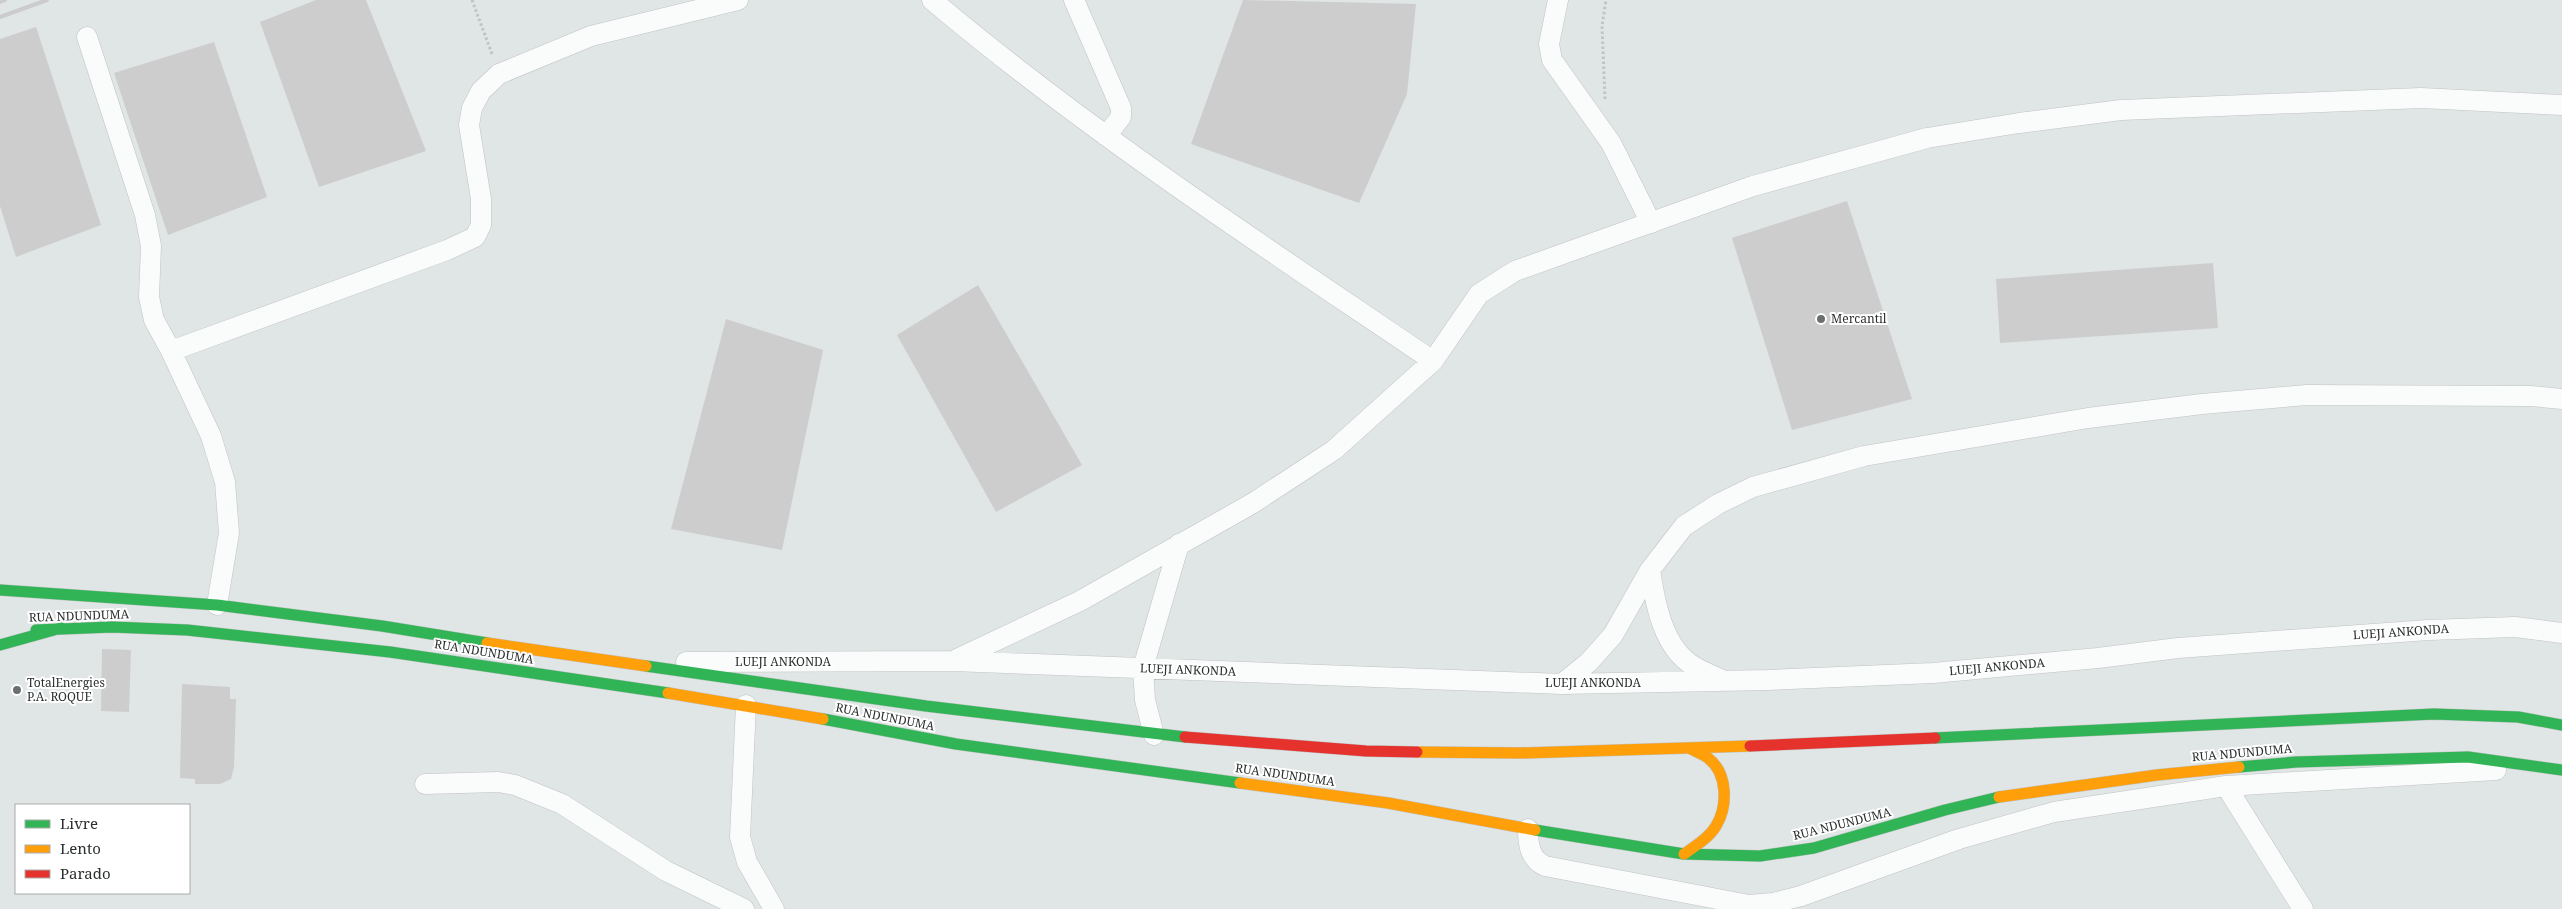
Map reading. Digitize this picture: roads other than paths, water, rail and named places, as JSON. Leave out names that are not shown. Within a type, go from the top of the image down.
[{"type":"main road","name":"RUA NDUNDUMA","points":[[0,590],[217,605],[382,626],[926,706],[1154,735],[1366,751],[1521,753],[1691,749]]},
{"type":"main road","name":"RUA NDUNDUMA","points":[[0,636],[61,628],[112,627],[187,630],[380,651],[746,705],[956,744],[1379,802],[1528,829],[1684,854],[1760,856],[1814,848],[1944,810],[2019,793],[2157,775],[2296,762],[2468,757],[2562,770]]},
{"type":"main road","points":[[0,645],[61,628]]},
{"type":"main road","points":[[1691,749],[2434,714],[2518,717],[2562,725]]},
{"type":"main road","points":[[1684,854],[1715,828],[1723,813],[1724,798],[1718,767],[1708,756],[1691,749]]},
{"type":"street","points":[[171,351],[447,250],[475,237],[482,225],[481,199],[469,126],[472,108],[481,91],[499,74],[591,36],[738,0]]},
{"type":"street","points":[[932,0],[1003,60],[1106,136],[1201,204],[1433,360]]},
{"type":"street","points":[[1074,0],[1121,108],[1121,117],[1106,136]]},
{"type":"street","points":[[1558,0],[1549,44],[1552,60],[1599,123],[1651,223]]},
{"type":"street","points":[[87,37],[145,215],[151,246],[149,297],[154,320],[212,436],[225,482],[230,533],[217,605]]},
{"type":"street","points":[[953,661],[1080,601],[1253,503],[1334,450],[1433,360],[1479,294],[1491,285],[1515,271],[1754,186],[1927,138],[2019,123],[2121,110],[2421,98],[2562,105]]},
{"type":"street","points":[[1562,684],[1589,662],[1613,635],[1650,570],[1684,526],[1718,504],[1753,487],[1864,456],[2088,418],[2202,404],[2307,395],[2531,396],[2562,399]]},
{"type":"street","points":[[1154,735],[1145,700],[1143,668],[1179,544]]},
{"type":"street","points":[[1650,570],[1653,595],[1663,627],[1675,648],[1693,667],[1726,681]]},
{"type":"street","name":"LUEJI ANKONDA","points":[[621,662],[953,661],[1562,684],[1726,681],[1932,673],[2098,658],[2178,648],[2428,630],[2515,627],[2562,633]]},
{"type":"street","points":[[746,705],[740,837],[747,862],[774,909]]},
{"type":"street","points":[[1528,829],[1528,844],[1531,853],[1537,862],[1545,866],[1749,905],[1773,903],[1801,896],[1959,839],[2054,812],[2226,786],[2496,770],[2562,778]]},
{"type":"street","points":[[425,784],[498,782],[515,785],[562,804],[666,871],[744,909]]},
{"type":"street","points":[[2226,786],[2303,909]]},
{"type":"railway","points":[[0,2],[5,0]]},
{"type":"railway","points":[[0,17],[47,0]]},
{"type":"place","name":"Mercantil","points":[[1821,319]]},
{"type":"place","name":"TotalEnergies P.A. ROQUE","points":[[17,690]]}]
